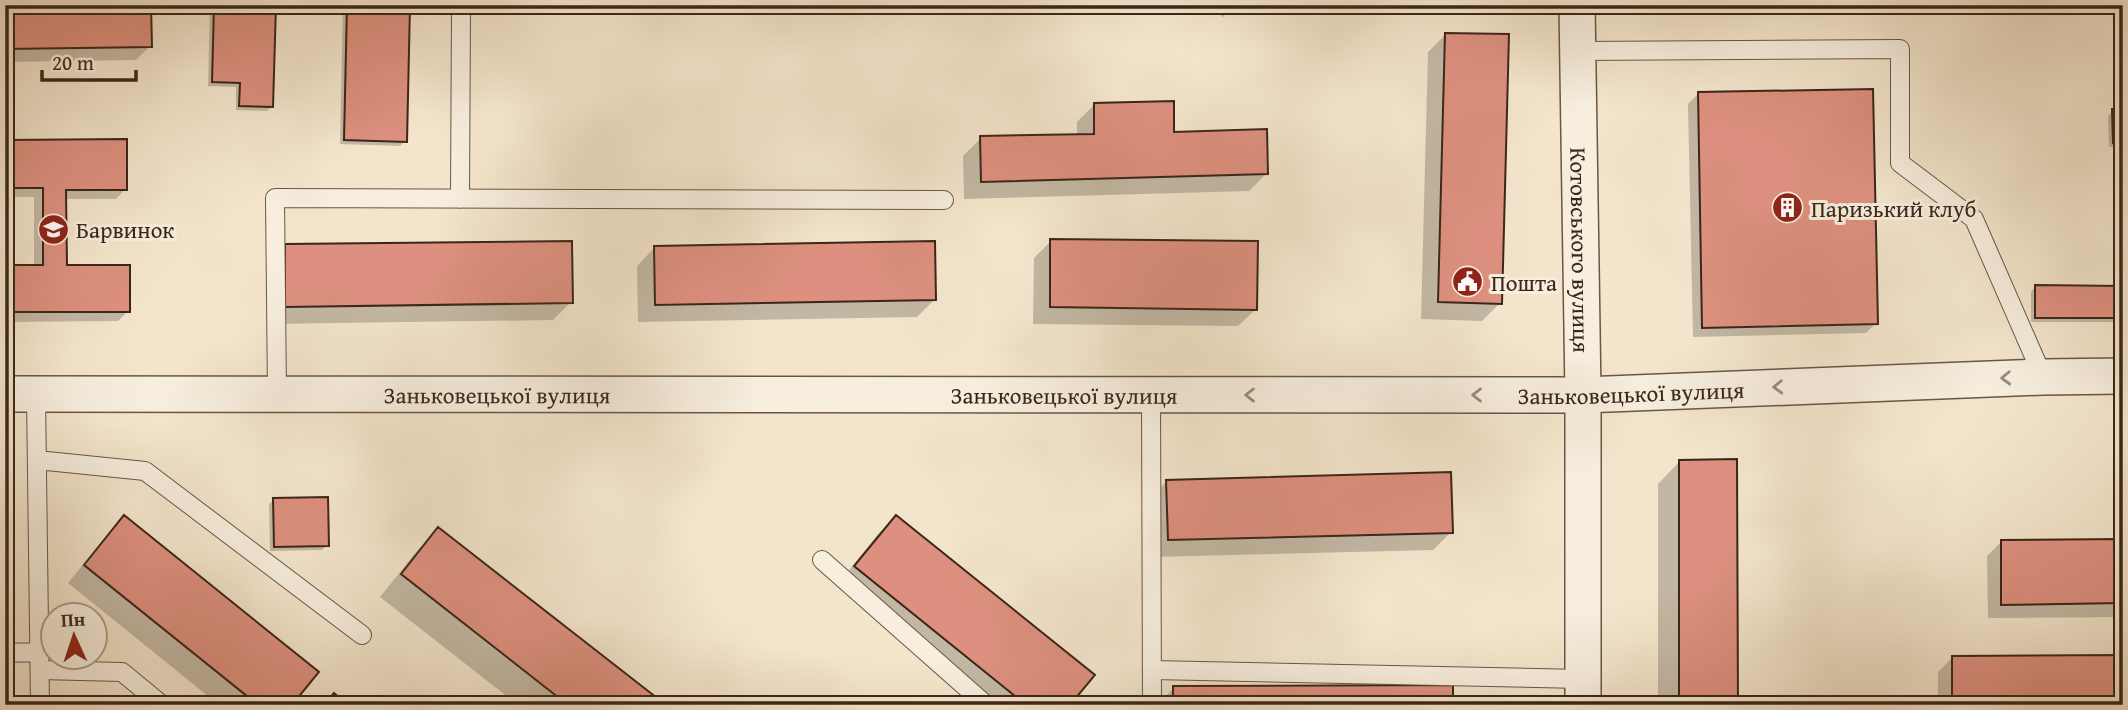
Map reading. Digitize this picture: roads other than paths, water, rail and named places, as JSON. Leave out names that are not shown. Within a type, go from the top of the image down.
[{"type":"street","name":"Котовського вулиця","points":[[1577,5],[1583,395],[1583,692]]},
{"type":"street","name":"Заньковецької вулиця","points":[[20,394],[1583,395],[2123,376]]},
{"type":"lane","points":[[460,199],[461,5]]},
{"type":"lane","points":[[1577,51],[1900,49],[1900,163],[1974,219],[2043,377]]},
{"type":"lane","points":[[277,394],[275,198],[944,200]]},
{"type":"lane","points":[[20,394],[37,460],[38,602]]},
{"type":"lane","points":[[1151,395],[1152,705]]},
{"type":"lane","points":[[37,460],[145,471],[362,635]]},
{"type":"lane","points":[[822,560],[986,705]]},
{"type":"lane","points":[[5,653],[38,652]]},
{"type":"lane","points":[[1152,670],[1583,692]]},
{"type":"lane","points":[[40,672],[40,705]]},
{"type":"lane","points":[[108,672],[122,672],[162,705]]},
{"type":"place","name":"Паризький клуб","points":[[1788,208]]},
{"type":"place","name":"Барвинок","points":[[53,229]]},
{"type":"place","name":"Пошта","points":[[1468,282]]}]
